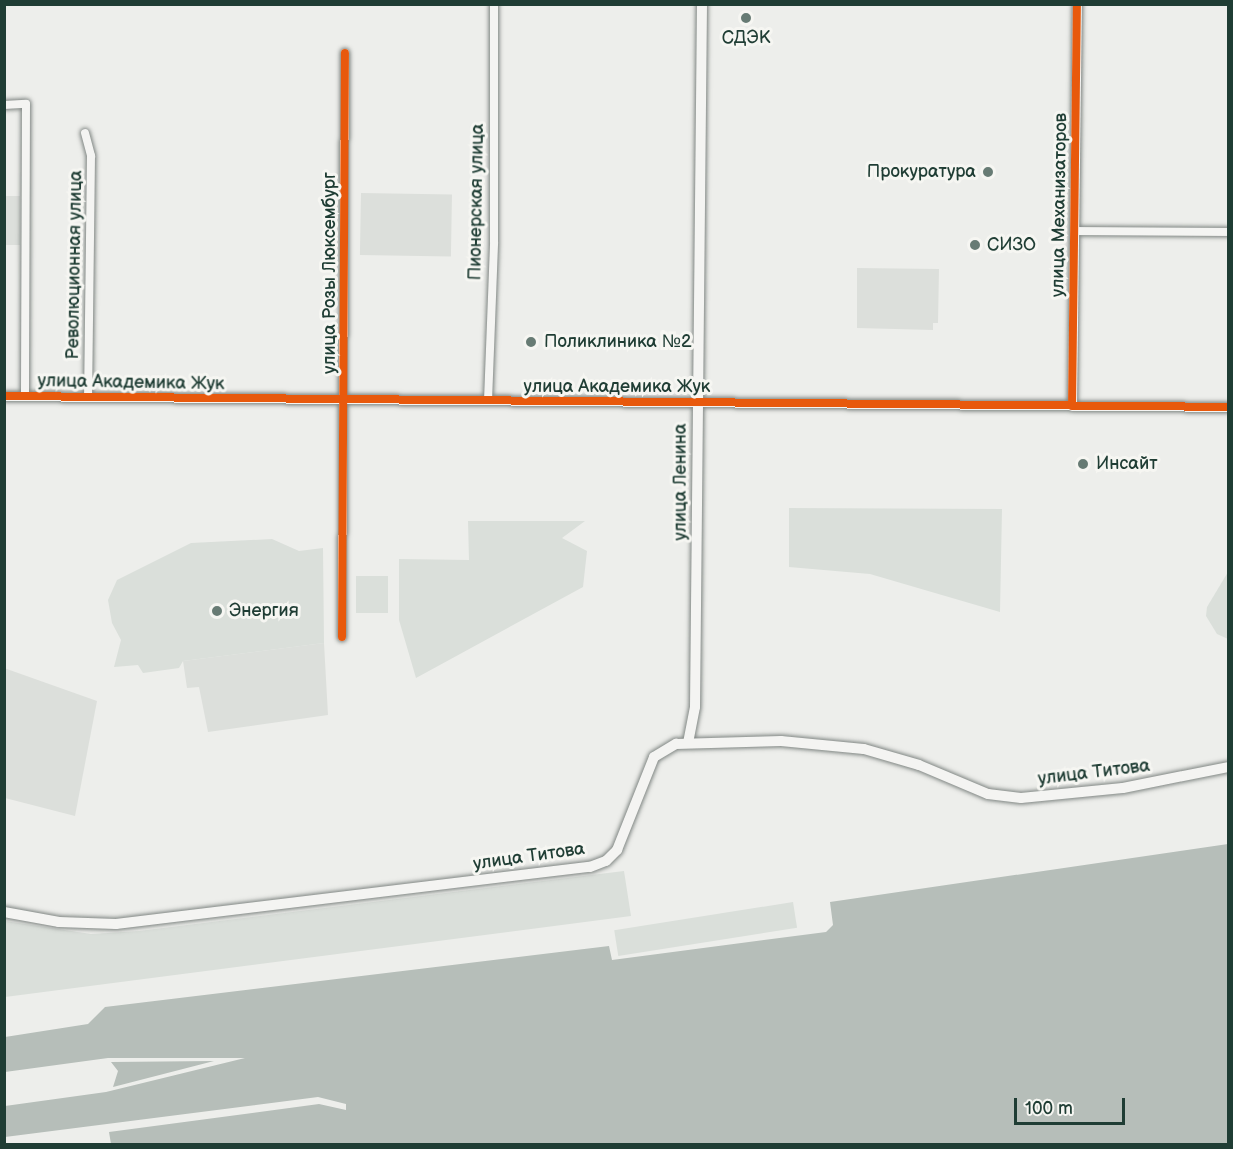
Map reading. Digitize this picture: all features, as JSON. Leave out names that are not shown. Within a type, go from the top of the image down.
[{"type":"main road","name":"улица Ленина","points":[[688,743],[696,697],[702,4]]},
{"type":"main road","name":"улица Титова","points":[[4,912],[59,922],[116,924],[590,867],[606,861],[617,850],[654,757],[666,747],[688,743],[781,741],[864,749],[919,765],[988,794],[1021,798],[1123,788],[1228,767]]},
{"type":"street","name":"Пионерская улица","points":[[488,401],[494,242],[494,4]]},
{"type":"street","name":"улица Механизаторов","points":[[1072,406],[1077,4]]},
{"type":"street","name":"улица Розы Люксембург","points":[[342,637],[345,53]]},
{"type":"street","points":[[4,105],[26,104],[25,397]]},
{"type":"street","name":"Революционная улица","points":[[85,133],[91,156],[88,397]]},
{"type":"street","points":[[1074,231],[1228,232]]},
{"type":"street","name":"улица Академика Жук","points":[[4,396],[1228,407]]},
{"type":"shaded area","points":[[361,193],[452,195],[451,257],[360,255]]},
{"type":"shaded area","points":[[5,196],[20,196],[20,245],[5,245]]},
{"type":"shaded area","points":[[857,268],[939,269],[938,323],[933,323],[933,330],[857,328]]},
{"type":"shaded area","points":[[789,508],[1002,509],[1000,612],[870,574],[789,567]]},
{"type":"shaded area","points":[[468,521],[585,521],[562,538],[587,551],[583,587],[416,678],[399,620],[399,559],[469,560]]},
{"type":"shaded area","name":"Энергия","points":[[272,539],[299,551],[323,548],[324,643],[183,661],[179,668],[143,673],[138,665],[114,667],[121,640],[112,623],[108,600],[117,580],[191,543]]},
{"type":"shaded area","points":[[1228,572],[1228,639],[1217,634],[1206,616],[1207,607]]},
{"type":"shaded area","points":[[356,576],[388,576],[388,613],[356,613]]},
{"type":"shaded area","points":[[324,643],[328,715],[208,732],[199,687],[187,688],[183,661]]},
{"type":"shaded area","points":[[4,668],[97,701],[75,816],[5,798]]},
{"type":"shaded area","points":[[1228,844],[1228,1144],[111,1144],[109,1132],[319,1104],[346,1110],[346,1104],[318,1097],[5,1137],[5,1106],[106,1092],[245,1058],[108,1058],[5,1072],[5,1037],[88,1024],[105,1007],[609,946],[612,960],[826,932],[833,925],[830,902]]},
{"type":"shaded area","points":[[624,871],[631,916],[5,997],[5,921],[91,934],[139,931]]},
{"type":"shaded area","points":[[793,902],[797,928],[618,956],[614,930]]},
{"type":"shaded area","points":[[214,1061],[113,1087],[118,1071],[111,1062]]},
{"type":"cycle path","points":[[1072,406],[1077,4]]},
{"type":"cycle path","points":[[342,637],[345,53]]},
{"type":"cycle path","points":[[4,396],[1228,407]]},
{"type":"place","name":"СДЭК","points":[[746,18]]},
{"type":"place","name":"Прокуратура","points":[[988,172]]},
{"type":"place","name":"СИЗО","points":[[975,245]]},
{"type":"place","name":"Поликлиника №2","points":[[531,342]]},
{"type":"place","name":"Инсайт","points":[[1083,464]]},
{"type":"place","name":"Энергия","points":[[217,611]]}]
